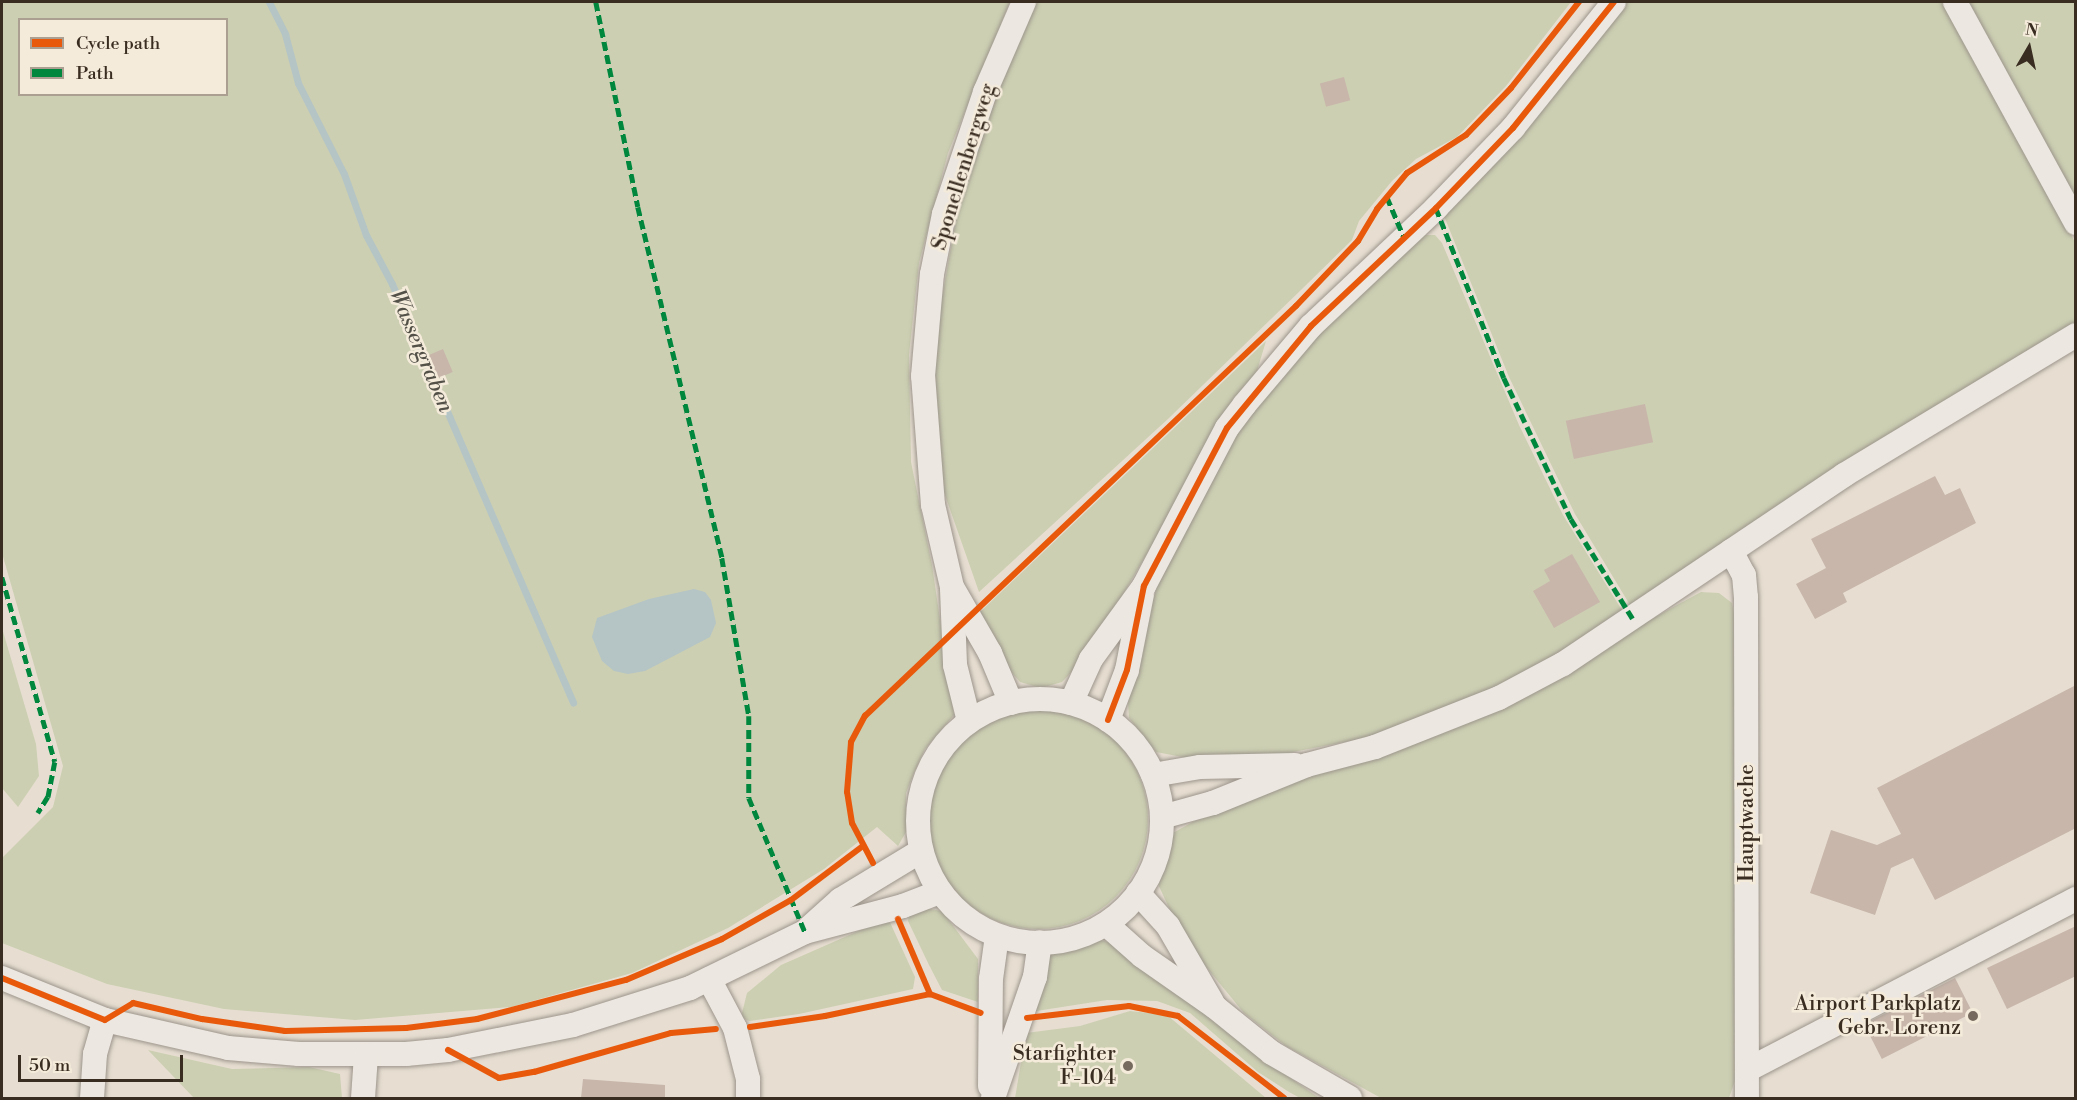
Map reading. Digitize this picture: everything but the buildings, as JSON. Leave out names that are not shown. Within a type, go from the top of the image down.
[{"type":"street","name":"Sponellenbergweg","points":[[969,721],[955,665],[952,587],[933,505],[924,419],[924,341],[932,274],[944,214],[985,92],[1024,2]]},
{"type":"street","points":[[1071,703],[1091,659],[1144,586],[1227,428],[1269,372],[1311,326],[1436,208],[1513,128],[1614,2]]},
{"type":"street","points":[[1955,2],[2076,223]]},
{"type":"street","points":[[1162,817],[1213,803],[1307,765],[1375,747],[1499,698],[1573,658],[1844,475],[2076,335]]},
{"type":"street","name":"Hauptwache","points":[[1731,551],[1744,575],[1746,597],[1749,1069],[1747,1098]]},
{"type":"street","points":[[1108,720],[1127,670],[1144,586]]},
{"type":"street","name":"Sponellenbergweg","points":[[952,587],[990,653],[1011,703]]},
{"type":"street","points":[[1041,699],[1071,703],[1108,720],[1129,738],[1153,775],[1162,817],[1159,848],[1138,893],[1106,924],[1066,940],[1040,942],[997,936],[961,914],[939,892],[921,851],[918,811],[922,787],[938,756],[969,721],[1011,703],[1041,699]]},
{"type":"street","points":[[1153,775],[1200,767],[1307,765]]},
{"type":"street","points":[[805,932],[840,900],[921,851]]},
{"type":"street","points":[[2,978],[105,1020],[228,1048],[366,1055],[448,1050],[573,1025],[709,979],[805,932],[903,906],[939,892]]},
{"type":"street","points":[[1138,893],[1168,926],[1215,1007]]},
{"type":"street","points":[[1749,1069],[2076,899]]},
{"type":"street","points":[[1106,924],[1142,957],[1215,1007],[1272,1053],[1350,1098]]},
{"type":"street","points":[[991,1098],[991,979],[997,936]]},
{"type":"street","points":[[991,1098],[1035,977],[1040,942]]},
{"type":"street","points":[[709,979],[735,1028],[748,1079],[748,1098]]},
{"type":"street","points":[[92,1098],[95,1054],[105,1020]]},
{"type":"street","points":[[363,1098],[366,1055]]},
{"type":"green space","points":[[2,2],[1010,2],[948,153],[919,263],[909,355],[911,462],[932,565],[954,715],[925,749],[914,773],[906,793],[906,832],[898,846],[877,827],[824,869],[728,928],[632,973],[511,1007],[355,1020],[224,1009],[107,984],[2,943],[2,858],[53,807],[63,766],[2,553]]},
{"type":"green space","points":[[1035,2],[1571,2],[1506,86],[1457,137],[1416,159],[1392,181],[1359,221],[1352,240],[1169,418],[979,592],[939,478],[934,342],[959,203],[1002,80]]},
{"type":"green space","points":[[1626,2],[1946,2],[2075,242],[2075,323],[1633,610],[1575,514],[1509,377],[1444,216],[1506,152]]},
{"type":"green space","points":[[1965,2],[2075,2],[2075,204]]},
{"type":"green space","points":[[1425,235],[1435,235],[1442,243],[1519,425],[1563,515],[1625,615],[1515,680],[1401,727],[1355,740],[1268,757],[1193,759],[1156,752],[1129,718],[1128,702],[1140,636],[1168,556],[1232,436],[1314,336]]},
{"type":"green space","points":[[1266,341],[1254,381],[1185,489],[1086,657],[1062,682],[1041,688],[1020,682],[1002,661],[978,614]]},
{"type":"green space","points":[[1701,592],[1719,593],[1732,603],[1735,620],[1736,1078],[1729,1098],[1381,1098],[1286,1046],[1244,1013],[1184,940],[1157,882],[1171,834],[1207,814],[1644,623]]},
{"type":"green space","points":[[2,628],[36,744],[39,776],[18,807],[2,788]]},
{"type":"green space","points":[[1027,709],[1049,709],[1080,717],[1099,727],[1116,741],[1130,758],[1140,777],[1146,797],[1148,819],[1146,841],[1140,861],[1130,880],[1116,897],[1099,911],[1070,925],[1049,929],[1027,929],[1006,925],[986,916],[968,904],[953,889],[932,851],[928,830],[928,808],[932,787],[941,767],[953,749],[968,734],[1006,713]]},
{"type":"green space","points":[[910,910],[942,911],[978,959],[978,1002],[942,990],[929,965],[908,921]]},
{"type":"green space","points":[[888,918],[915,977],[913,989],[799,1014],[749,1021],[741,1017],[747,993],[781,965]]},
{"type":"green space","points":[[1101,940],[1115,944],[1246,1047],[1319,1098],[1300,1098],[1289,1092],[1258,1072],[1190,1013],[1157,1001],[1107,1000],[1030,1012],[1050,950]]},
{"type":"green space","points":[[1130,1011],[1167,1015],[1266,1098],[1015,1098],[1026,1033],[1080,1026]]},
{"type":"green space","points":[[148,1050],[232,1069],[309,1067],[340,1074],[342,1098],[194,1098]]},
{"type":"shaded area","points":[[694,589],[705,592],[711,600],[716,623],[710,637],[645,671],[628,674],[614,671],[602,661],[592,637],[597,618],[649,599]]},
{"type":"waterway","name":"Wassergraben","points":[[269,2],[285,34],[298,83],[344,174],[366,235],[392,284],[573,702]]},
{"type":"marked path","points":[[596,2],[638,207],[722,558],[749,716],[749,798],[805,932]]},
{"type":"marked path","points":[[1387,197],[1404,237]]},
{"type":"marked path","points":[[1436,208],[1504,378],[1571,519],[1633,619]]},
{"type":"marked path","points":[[2,577],[55,762],[48,797],[38,813]]},
{"type":"cycle path","points":[[873,863],[852,823],[847,792],[851,742],[865,716],[1296,306],[1358,241],[1377,209],[1407,173],[1466,135],[1511,88],[1579,2]]},
{"type":"cycle path","points":[[1108,720],[1127,670],[1144,586],[1227,428],[1311,326],[1436,208],[1513,128],[1614,2]]},
{"type":"cycle path","points":[[2,978],[105,1020],[133,1003],[202,1019],[285,1031],[406,1028],[477,1019],[626,980],[722,939],[791,900],[863,846]]},
{"type":"cycle path","points":[[898,919],[930,994]]},
{"type":"cycle path","points":[[750,1027],[825,1016],[930,994],[981,1013]]},
{"type":"cycle path","points":[[1027,1018],[1129,1006],[1178,1016],[1284,1098]]},
{"type":"cycle path","points":[[448,1050],[499,1078],[534,1072],[671,1033],[716,1029]]},
{"type":"place","name":"Airport Parkplatz Gebr. Lorenz","points":[[1973,1016]]},
{"type":"place","name":"Starfighter F-104","points":[[1128,1066]]}]
